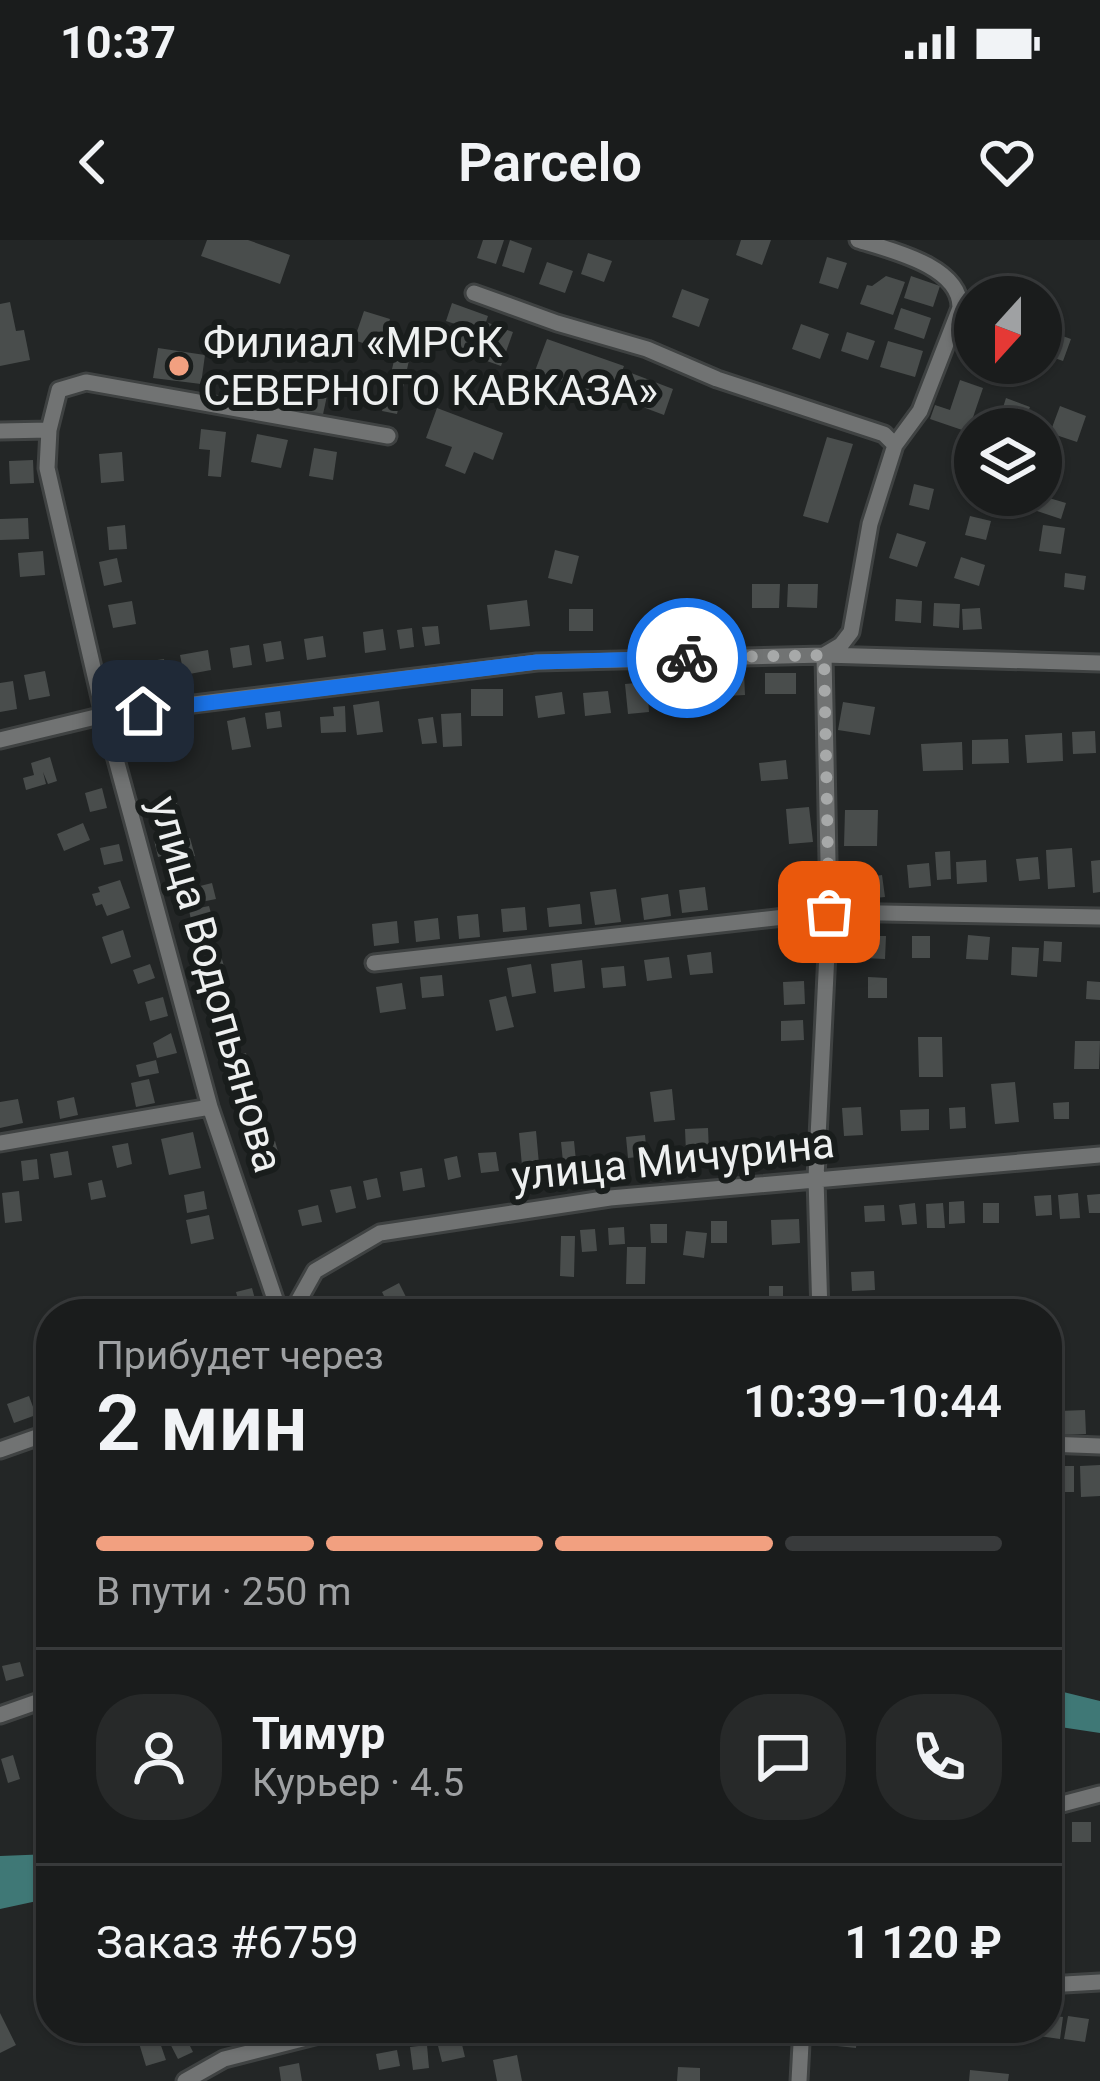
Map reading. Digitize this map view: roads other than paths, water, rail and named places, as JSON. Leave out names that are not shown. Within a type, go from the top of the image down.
[{"type":"street","points":[[824,655],[851,632],[870,524],[895,445],[920,411],[960,308],[960,297],[950,281],[909,248],[858,240]]},
{"type":"street","points":[[474,293],[884,434],[895,445]]},
{"type":"street","name":"улица Водопьянова","points":[[275,1299],[210,1108],[104,716],[47,468],[49,430],[59,390],[86,382],[388,436]]},
{"type":"street","points":[[0,431],[49,430]]},
{"type":"street","points":[[820,1299],[816,1178],[829,912],[824,655]]},
{"type":"street","points":[[0,740],[104,716],[537,662],[824,655],[1100,663]]},
{"type":"street","points":[[374,963],[829,912],[1100,917]]},
{"type":"street","points":[[0,1143],[210,1108]]},
{"type":"street","name":"улица Мичурина","points":[[299,1299],[315,1271],[380,1233],[610,1198],[1100,1155]]},
{"type":"street","points":[[0,1450],[36,1437]]},
{"type":"street","points":[[1062,1445],[1100,1446]]},
{"type":"street","points":[[0,1715],[36,1702]]},
{"type":"street","points":[[1062,1804],[1100,1794]]},
{"type":"street","points":[[1062,1984],[1100,1982]]},
{"type":"street","points":[[185,2081],[224,2059],[287,2043]]},
{"type":"street","points":[[799,2081],[801,2044]]},
{"type":"water","points":[[1062,1692],[1100,1701],[1100,1733],[1062,1727]]},
{"type":"water","points":[[36,1855],[36,1901],[0,1909],[0,1856]]},
{"type":"place","name":"Филиал «МРСК СЕВЕРНОГО КАВКАЗА»","points":[[179,366]]}]
